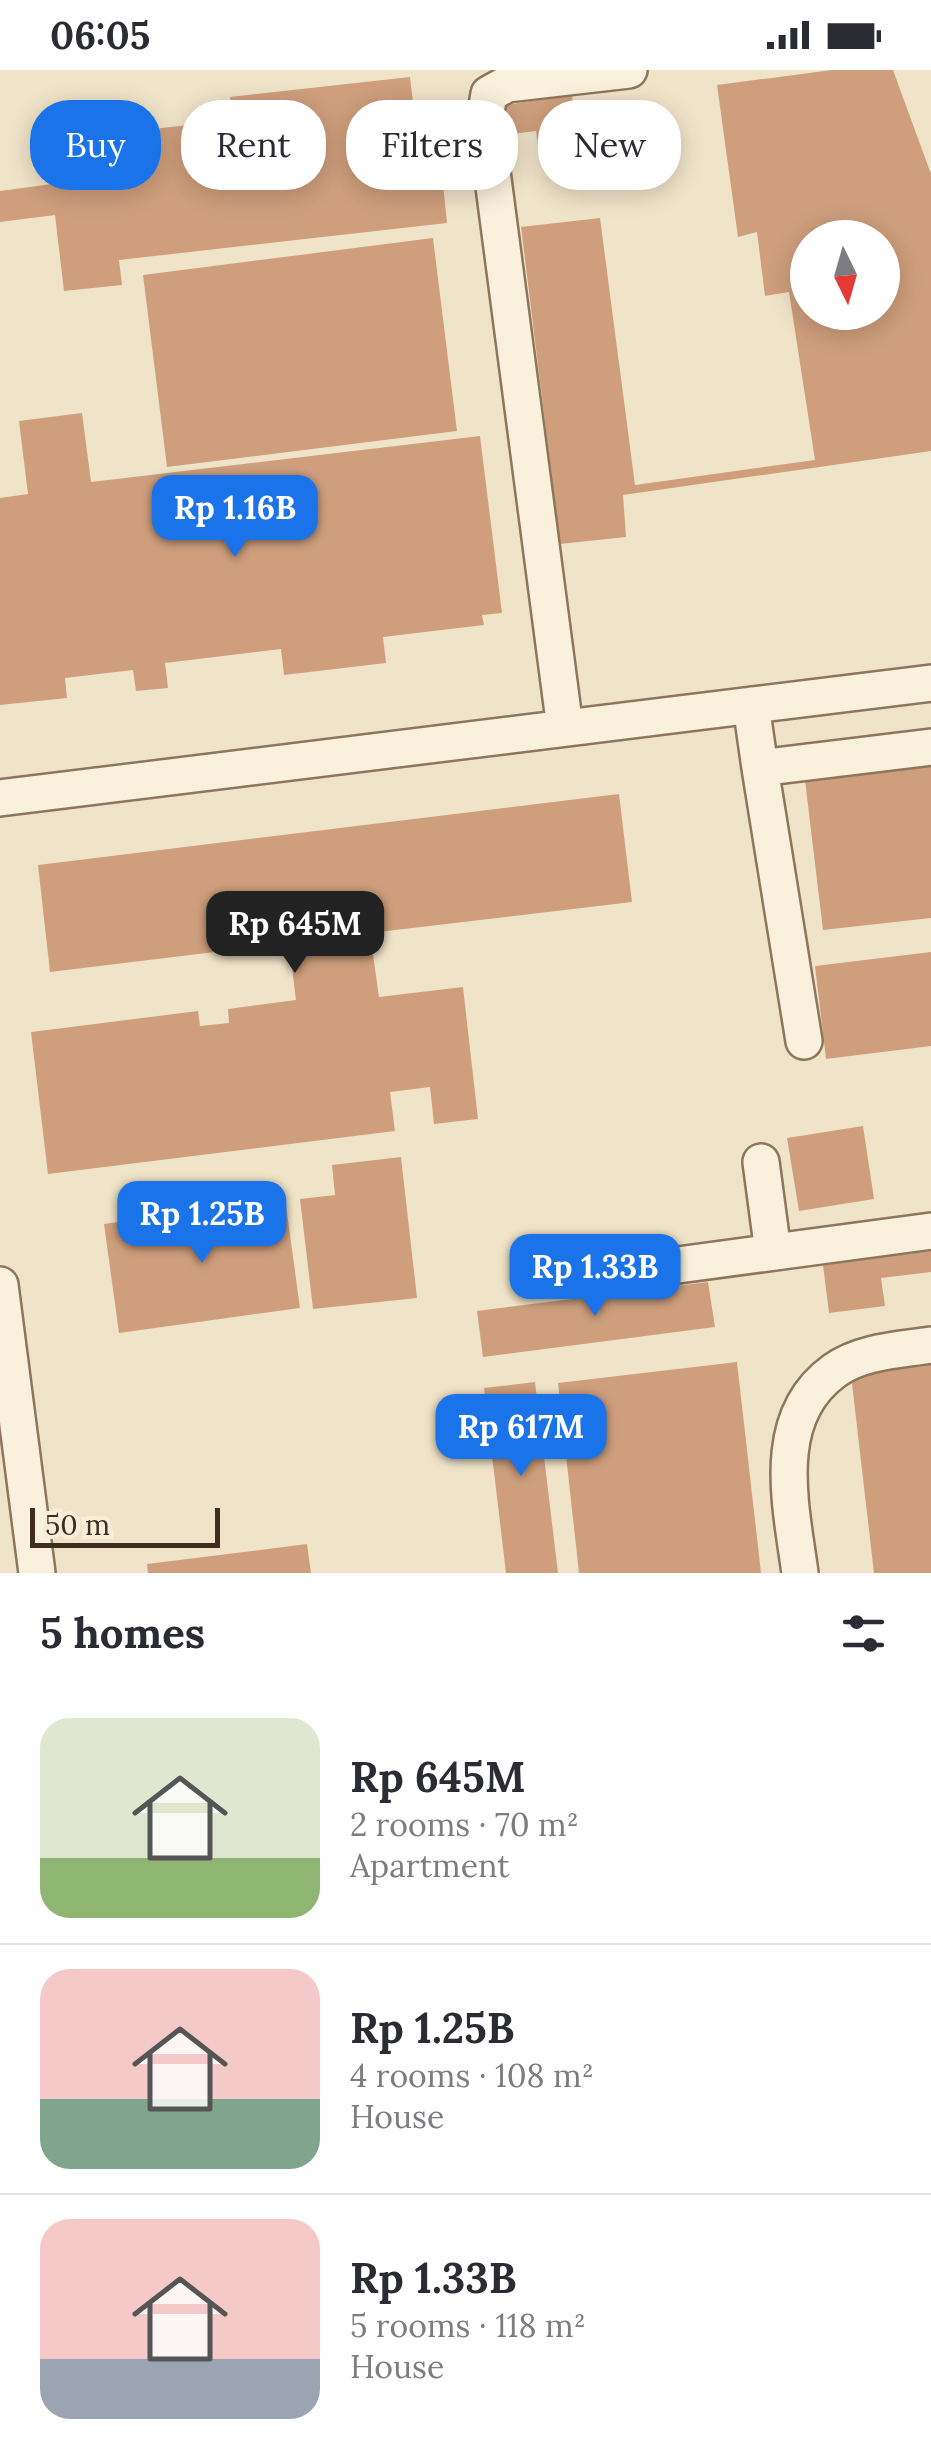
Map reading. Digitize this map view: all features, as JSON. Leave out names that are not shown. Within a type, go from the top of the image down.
[{"type":"street","points":[[565,728],[484,118],[489,94],[508,84],[630,70]]},
{"type":"street","points":[[0,798],[931,683]]},
{"type":"street","points":[[751,705],[804,1041]]},
{"type":"street","points":[[760,768],[931,747]]},
{"type":"street","points":[[761,1162],[772,1252]]},
{"type":"street","points":[[626,1272],[931,1231]]},
{"type":"street","points":[[0,1285],[37,1573]]},
{"type":"street","points":[[800,1573],[787,1452],[812,1394],[835,1370],[876,1353],[931,1346]]},
{"type":"building","points":[[832,70],[893,70],[931,174],[931,451],[623,495],[626,537],[560,544],[521,227],[600,218],[635,485],[815,460],[795,330],[900,330],[900,220],[790,220],[790,298],[789,292],[765,296],[757,232],[738,237],[717,85]]},
{"type":"building","points":[[410,77],[413,100],[346,100],[346,190],[444,190],[447,223],[119,260],[122,285],[64,291],[55,215],[0,222],[0,191],[30,187],[30,190],[161,190],[161,128],[181,126],[181,190],[326,190],[326,100],[230,97]]},
{"type":"building","points":[[572,94],[573,100],[538,100],[538,145],[536,131],[518,133],[518,103]]},
{"type":"building","points":[[433,238],[457,431],[167,467],[143,275]]},
{"type":"building","points":[[82,413],[91,482],[480,436],[502,613],[482,615],[484,625],[383,637],[386,663],[284,675],[281,649],[165,663],[168,688],[136,691],[133,670],[65,678],[67,698],[0,705],[0,498],[28,494],[19,421]]},
{"type":"building","points":[[931,757],[931,918],[823,930],[804,772]]},
{"type":"building","points":[[619,794],[632,902],[370,933],[379,997],[463,987],[478,1119],[434,1124],[430,1087],[390,1092],[395,1131],[48,1174],[31,1032],[198,1011],[200,1026],[229,1023],[228,1009],[296,1000],[289,943],[50,972],[38,865]]},
{"type":"building","points":[[931,952],[931,1046],[826,1059],[815,966]]},
{"type":"building","points":[[863,1126],[874,1199],[799,1211],[787,1138]]},
{"type":"building","points":[[401,1157],[417,1298],[313,1309],[300,1199],[335,1195],[332,1165]]},
{"type":"building","points":[[285,1198],[300,1308],[119,1333],[104,1224]]},
{"type":"building","points":[[931,1251],[931,1272],[881,1278],[885,1306],[829,1313],[823,1265]]},
{"type":"building","points":[[708,1282],[715,1327],[483,1357],[477,1311]]},
{"type":"building","points":[[737,1362],[761,1573],[579,1573],[558,1383]]},
{"type":"building","points":[[931,1365],[931,1573],[874,1573],[851,1375]]},
{"type":"building","points":[[535,1382],[558,1573],[506,1573],[484,1388]]},
{"type":"building","points":[[307,1544],[311,1573],[148,1573],[147,1564]]}]
